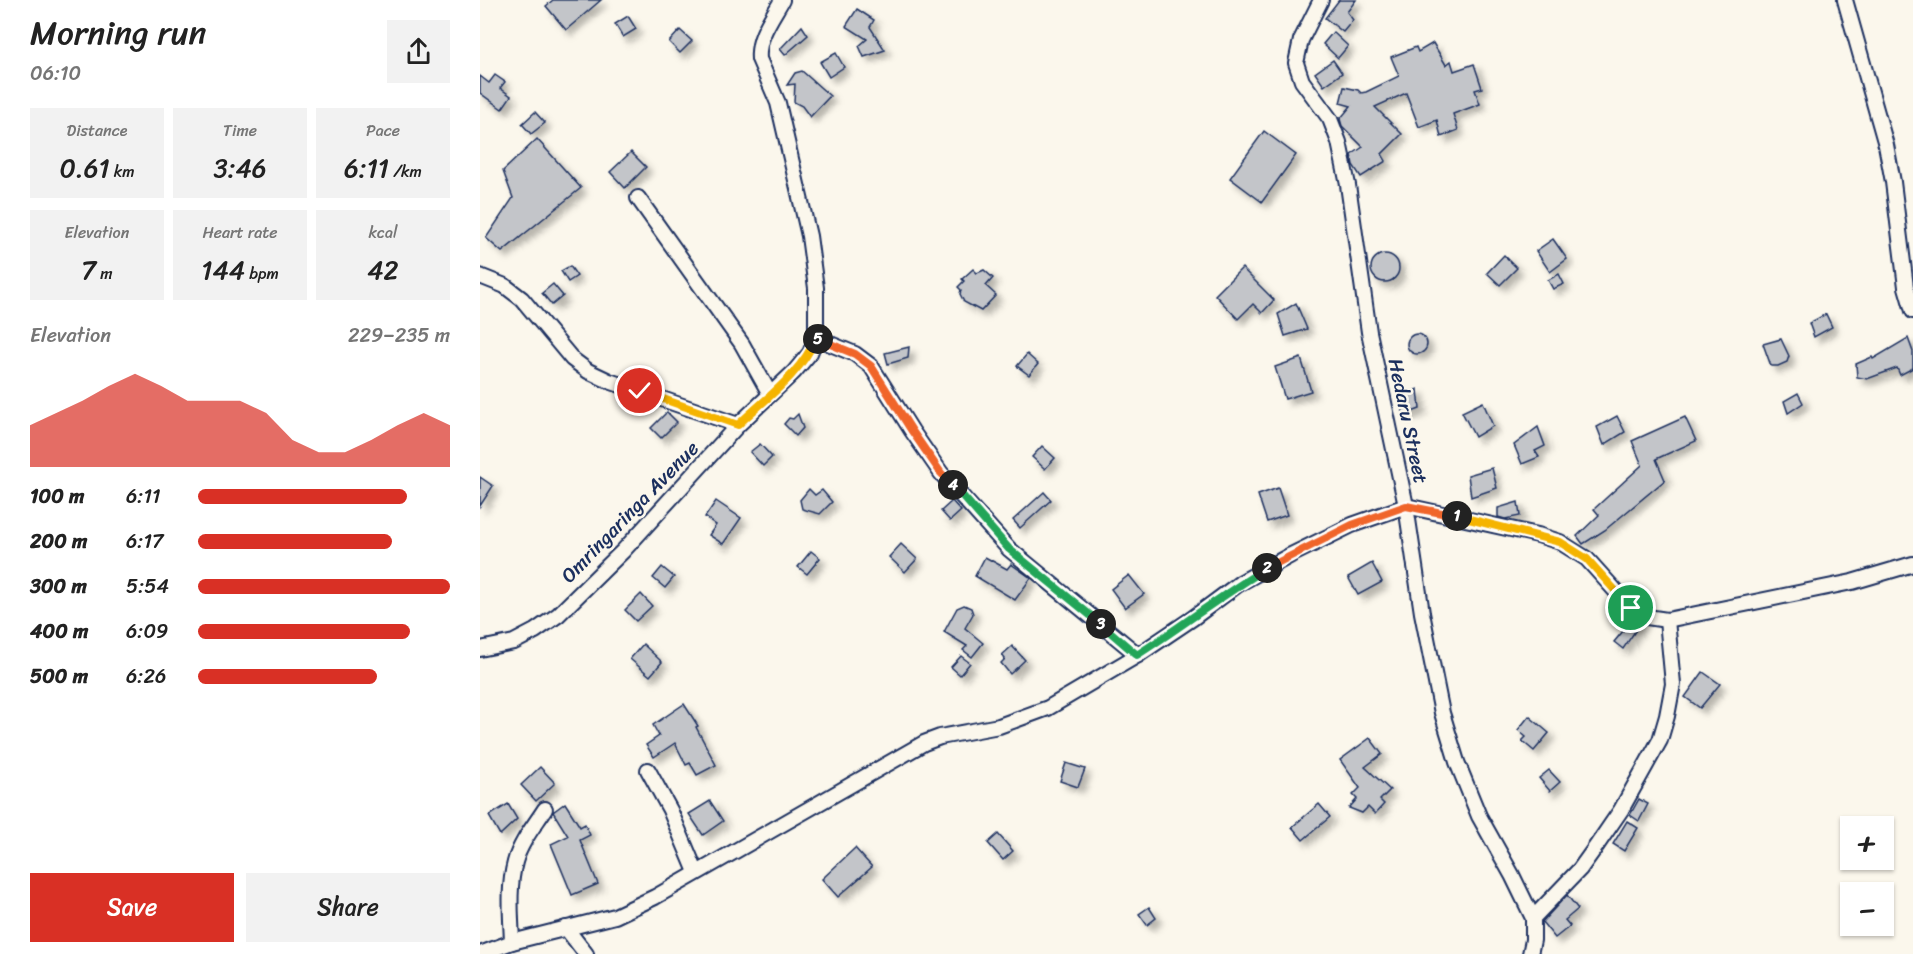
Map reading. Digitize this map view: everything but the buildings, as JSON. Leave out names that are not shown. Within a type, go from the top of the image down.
[{"type":"street","points":[[782,0],[759,44],[759,59],[778,104],[807,225],[816,288],[816,338],[855,354],[871,366],[941,473],[1009,549],[1137,655]]},
{"type":"street","name":"Hedaru Street","points":[[1321,0],[1301,40],[1296,63],[1302,81],[1330,119],[1340,142],[1369,332],[1406,506],[1422,613],[1445,723],[1457,762],[1479,816],[1533,918]]},
{"type":"street","points":[[1845,0],[1886,146],[1893,182],[1906,287],[1913,311]]},
{"type":"street","points":[[638,198],[742,344],[770,394]]},
{"type":"street","points":[[480,276],[505,286],[522,300],[572,358],[588,371],[609,381],[738,425]]},
{"type":"street","name":"Omringaringa Avenue","points":[[480,649],[514,642],[536,631],[558,615],[630,544],[738,425],[794,372],[810,353],[816,338]]},
{"type":"street","points":[[480,954],[512,942],[615,916],[655,897],[924,744],[940,737],[999,726],[1048,708],[1137,655],[1240,583],[1352,525],[1406,506],[1538,535],[1560,542],[1587,559],[1631,608],[1647,616],[1667,620],[1852,582],[1913,564]]},
{"type":"street","points":[[1530,954],[1533,940],[1533,918],[1572,878],[1595,848],[1621,810],[1660,740],[1673,684],[1667,620]]},
{"type":"street","points":[[648,770],[669,810],[696,872]]},
{"type":"street","points":[[512,942],[511,900],[515,861],[521,846],[545,809]]},
{"type":"street","points":[[566,928],[586,954]]},
{"type":"route","points":[[640,391],[738,425],[794,372],[810,353],[816,338],[855,354],[871,366],[941,473],[1009,549],[1137,655],[1240,583],[1352,525],[1406,506],[1445,513],[1560,542],[1587,559],[1631,608]]}]
